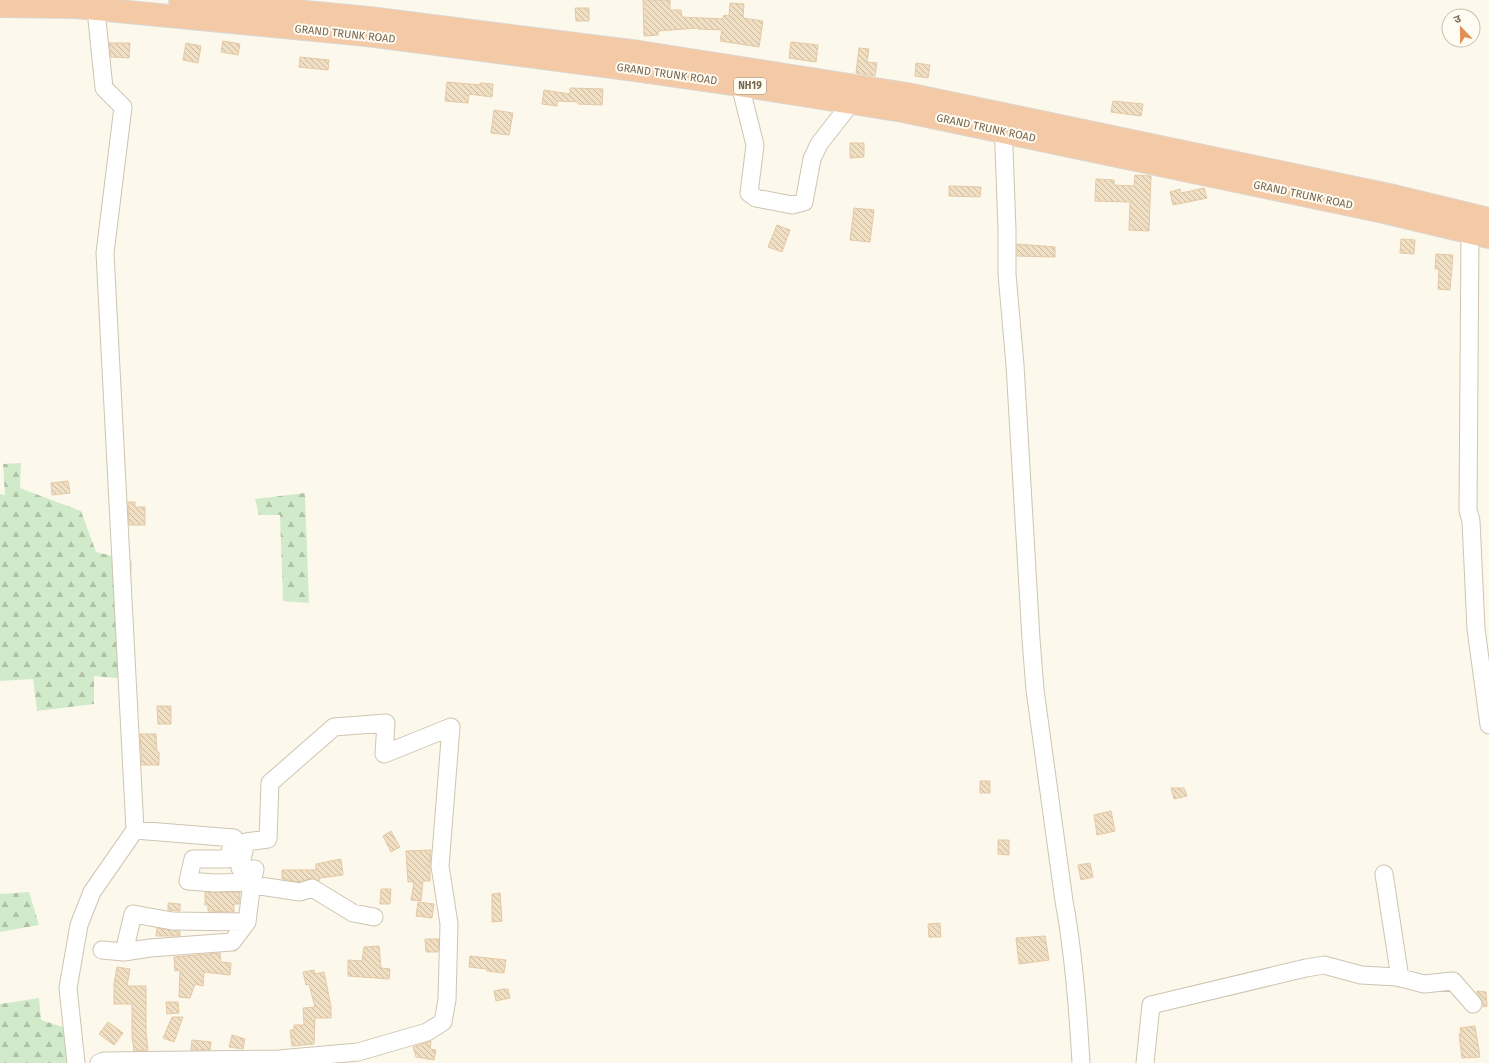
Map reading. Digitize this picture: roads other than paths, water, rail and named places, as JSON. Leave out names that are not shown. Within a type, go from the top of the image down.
[{"type":"highway","name":"GRAND TRUNK ROAD","points":[[180,0],[369,18],[638,52],[851,103],[902,111],[1003,122],[1389,195],[1480,226]]},
{"type":"highway","name":"GRAND TRUNK ROAD","points":[[0,6],[76,7],[98,5],[367,35],[635,70],[742,76],[907,94],[1003,122]]},
{"type":"street","points":[[76,1063],[68,988],[79,925],[92,892],[135,830],[105,253],[122,107],[104,88],[98,5]]},
{"type":"street","points":[[742,76],[755,146],[748,193],[756,198],[792,205],[804,202],[812,159],[819,144],[851,103]]},
{"type":"street","points":[[1003,122],[1007,274],[1015,365],[1035,690],[1064,901],[1071,935],[1081,1063]]},
{"type":"street","points":[[1480,226],[1468,510],[1471,521],[1476,628],[1489,725]]},
{"type":"street","points":[[100,1063],[104,1061],[279,1059],[358,1052],[427,1032],[443,1022],[447,1000],[448,924],[440,866],[452,727],[384,754],[386,723],[334,727],[270,783],[268,839],[246,842],[240,868],[255,869],[247,922],[232,942],[150,948],[124,952],[102,950]]},
{"type":"street","points":[[135,830],[234,838],[228,860],[193,859],[188,881],[215,883],[252,882],[253,885],[300,892],[312,888],[353,913],[374,917]]},
{"type":"street","points":[[1384,874],[1400,978]]},
{"type":"street","points":[[124,952],[133,914],[172,921],[247,922]]},
{"type":"street","points":[[1145,1063],[1151,1005],[1324,965],[1361,975],[1400,978],[1424,984],[1453,981],[1473,1004]]}]
